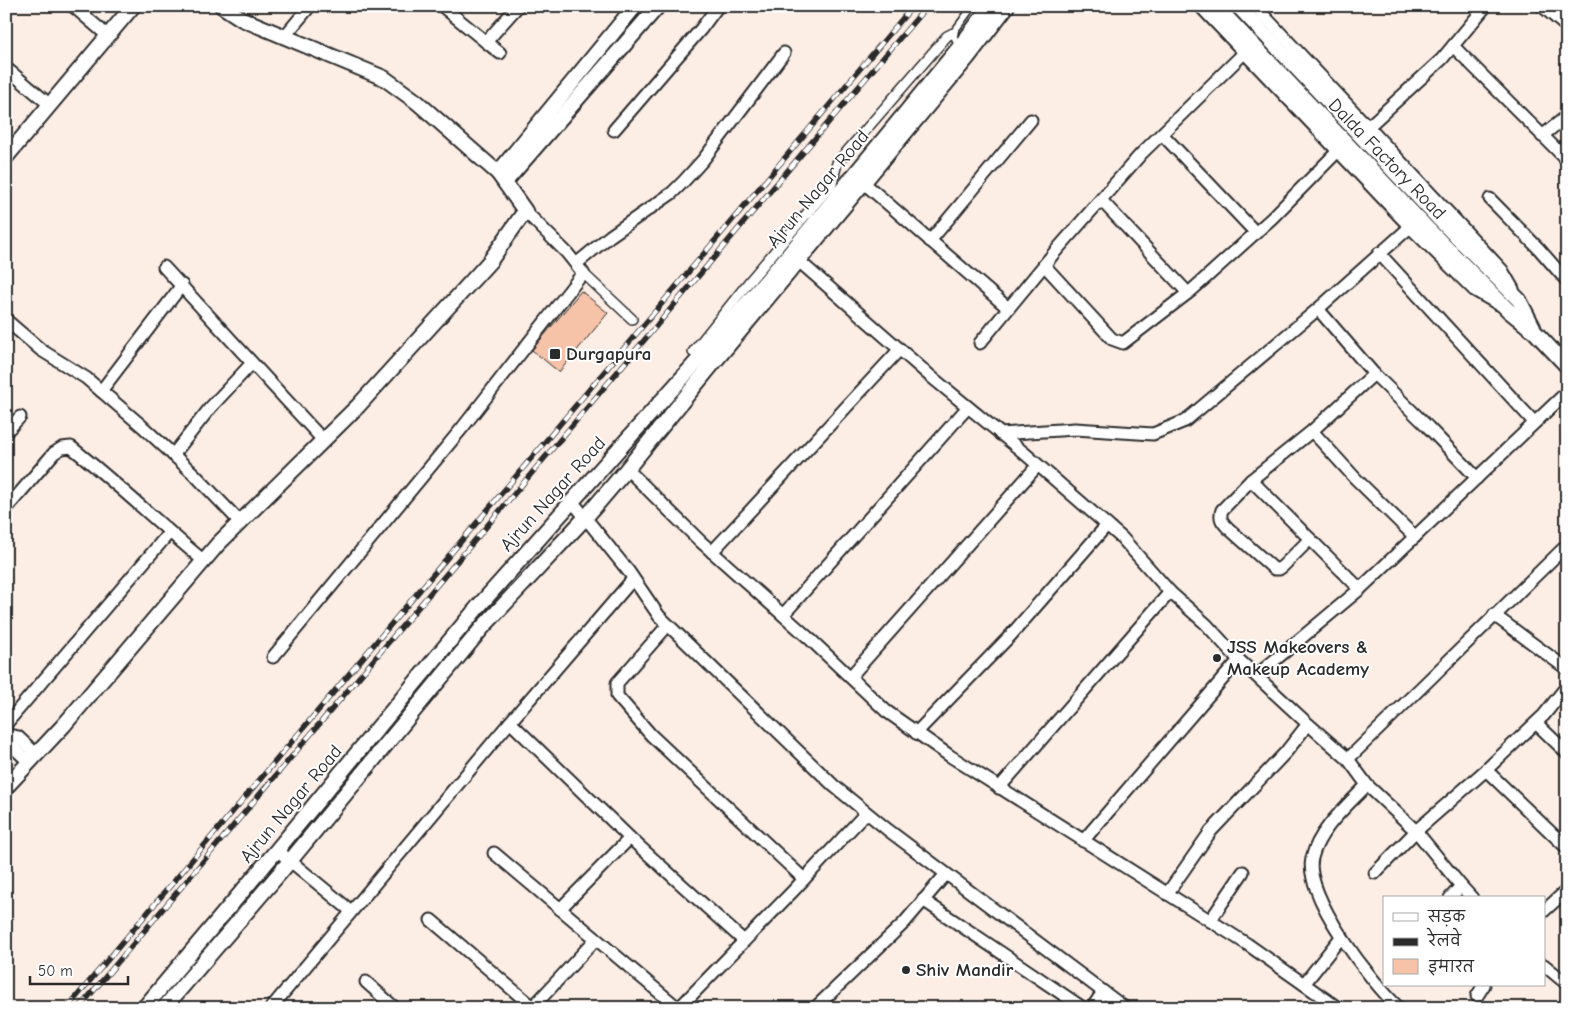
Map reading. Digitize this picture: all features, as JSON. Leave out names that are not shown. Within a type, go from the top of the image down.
[{"type":"street","points":[[73,6],[108,36]]},
{"type":"street","points":[[6,157],[134,6]]},
{"type":"street","points":[[222,6],[242,18],[284,37],[384,78],[417,102],[502,178],[525,211],[632,319]]},
{"type":"street","points":[[284,37],[310,6]]},
{"type":"street","points":[[442,6],[500,53]]},
{"type":"street","points":[[486,42],[518,6]]},
{"type":"street","points":[[502,178],[635,6]]},
{"type":"street","points":[[502,178],[658,6]]},
{"type":"street","points":[[614,130],[718,6]]},
{"type":"street","name":"Ajrun Nagar Road","points":[[164,1008],[290,860],[482,628],[586,517],[627,470],[991,6]]},
{"type":"street","name":"Ajrun Nagar Road","points":[[144,1008],[278,850],[477,608],[700,358],[864,183],[1008,6]]},
{"type":"street","points":[[1200,6],[1410,227],[1474,290],[1508,310]]},
{"type":"street","name":"Dalda Factory Road","points":[[1216,6],[1427,228],[1508,310],[1535,332],[1567,366]]},
{"type":"street","name":"Dalda Factory Road","points":[[1238,6],[1519,300],[1535,332]]},
{"type":"street","points":[[1255,6],[1502,270],[1519,300]]},
{"type":"street","points":[[1368,127],[1442,59],[1486,6]]},
{"type":"street","points":[[1542,6],[1567,27]]},
{"type":"street","points":[[710,366],[691,350],[832,184],[837,163],[947,36],[953,33]]},
{"type":"street","points":[[1453,46],[1567,160]]},
{"type":"street","points":[[273,657],[463,427],[580,268],[610,236],[672,193],[684,181],[784,53]]},
{"type":"street","points":[[980,343],[1044,265],[1141,154],[1244,53]]},
{"type":"street","points":[[6,68],[50,104]]},
{"type":"street","points":[[1542,136],[1567,116]]},
{"type":"street","points":[[930,241],[1031,120]]},
{"type":"street","points":[[1162,134],[1256,233]]},
{"type":"street","points":[[1044,265],[1112,339],[1123,343],[1188,293],[1256,233],[1338,151]]},
{"type":"street","points":[[864,183],[1008,308]]},
{"type":"street","points":[[1490,199],[1567,281]]},
{"type":"street","points":[[1101,200],[1188,293]]},
{"type":"street","points":[[6,787],[76,710],[204,561],[240,522],[358,406],[490,261],[525,211]]},
{"type":"street","points":[[1000,434],[1074,430],[1153,434],[1185,421],[1318,309],[1410,227]]},
{"type":"street","points":[[1379,253],[1534,422]]},
{"type":"street","points":[[794,257],[900,350],[1122,538],[1170,592],[1206,624],[1239,660],[1348,759],[1367,785],[1416,831],[1470,896]]},
{"type":"street","points":[[164,267],[322,440]]},
{"type":"street","points":[[101,391],[182,285]]},
{"type":"street","points":[[1318,309],[1374,374],[1477,478]]},
{"type":"street","points":[[6,320],[41,350],[86,378],[195,475],[240,522]]},
{"type":"street","points":[[712,552],[900,350]]},
{"type":"street","points":[[173,455],[210,408],[252,363]]},
{"type":"street","points":[[1310,539],[1283,566],[1277,569],[1270,566],[1228,528],[1220,518],[1222,510],[1251,480],[1312,430],[1374,374]]},
{"type":"street","points":[[1257,675],[1360,589],[1567,392]]},
{"type":"street","points":[[783,616],[968,407]]},
{"type":"street","points":[[6,432],[20,417]]},
{"type":"street","points":[[1312,430],[1355,478],[1415,537]]},
{"type":"street","points":[[6,509],[54,453],[62,448],[71,447],[104,473],[204,561]]},
{"type":"street","points":[[850,677],[1038,466]]},
{"type":"street","points":[[627,470],[712,552],[886,711],[999,788],[1247,944],[1338,1008]]},
{"type":"street","points":[[1251,480],[1360,589]]},
{"type":"street","points":[[572,501],[633,579],[659,616],[834,786],[866,813],[1125,1008]]},
{"type":"street","points":[[916,733],[1011,635],[1107,525]]},
{"type":"street","points":[[33,758],[11,745],[7,731],[169,532]]},
{"type":"street","points":[[1348,759],[1494,615],[1566,548]]},
{"type":"street","points":[[271,1008],[510,722],[633,579]]},
{"type":"street","points":[[999,788],[1170,592]]},
{"type":"street","points":[[1494,615],[1567,669]]},
{"type":"street","points":[[668,625],[617,683],[617,696],[651,735],[804,880]]},
{"type":"street","points":[[1083,841],[1239,660]]},
{"type":"street","points":[[1374,873],[1416,831],[1536,723],[1567,686]]},
{"type":"street","points":[[510,722],[630,838],[744,941]]},
{"type":"street","points":[[1536,723],[1567,753]]},
{"type":"street","points":[[1167,894],[1211,831],[1286,752],[1308,724]]},
{"type":"street","points":[[1486,770],[1567,848]]},
{"type":"street","points":[[1367,785],[1321,836],[1311,859],[1315,886],[1329,916],[1352,954],[1399,1008]]},
{"type":"street","points":[[494,853],[678,1008],[804,880],[866,813]]},
{"type":"street","points":[[560,909],[630,838]]},
{"type":"street","points":[[278,850],[351,911]]},
{"type":"street","points":[[1210,921],[1243,872]]},
{"type":"street","points":[[815,1008],[904,923],[946,874]]},
{"type":"street","points":[[1452,896],[1461,886]]},
{"type":"street","points":[[1546,909],[1567,890]]},
{"type":"street","points":[[923,900],[1083,1008]]},
{"type":"street","points":[[431,920],[532,1007],[596,939]]},
{"type":"street","points":[[1304,984],[1342,936]]},
{"type":"street","points":[[1546,967],[1567,984]]},
{"type":"street","points":[[366,982],[395,1008]]},
{"type":"street","points":[[1477,996],[1483,986]]},
{"type":"street","points":[[1092,1008],[1103,992]]},
{"type":"lane","points":[[958,49],[953,33],[973,6]]},
{"type":"building","points":[[581,291],[608,313],[559,372],[532,350]]},
{"type":"railway","points":[[67,1008],[913,6]]},
{"type":"railway","points":[[79,1008],[927,6]]},
{"type":"place","name":"Durgapura","points":[[555,354]]},
{"type":"place","name":"JSS Makeovers & Makeup Academy","points":[[1217,658]]},
{"type":"place","name":"Shiv Mandir","points":[[906,970]]}]
